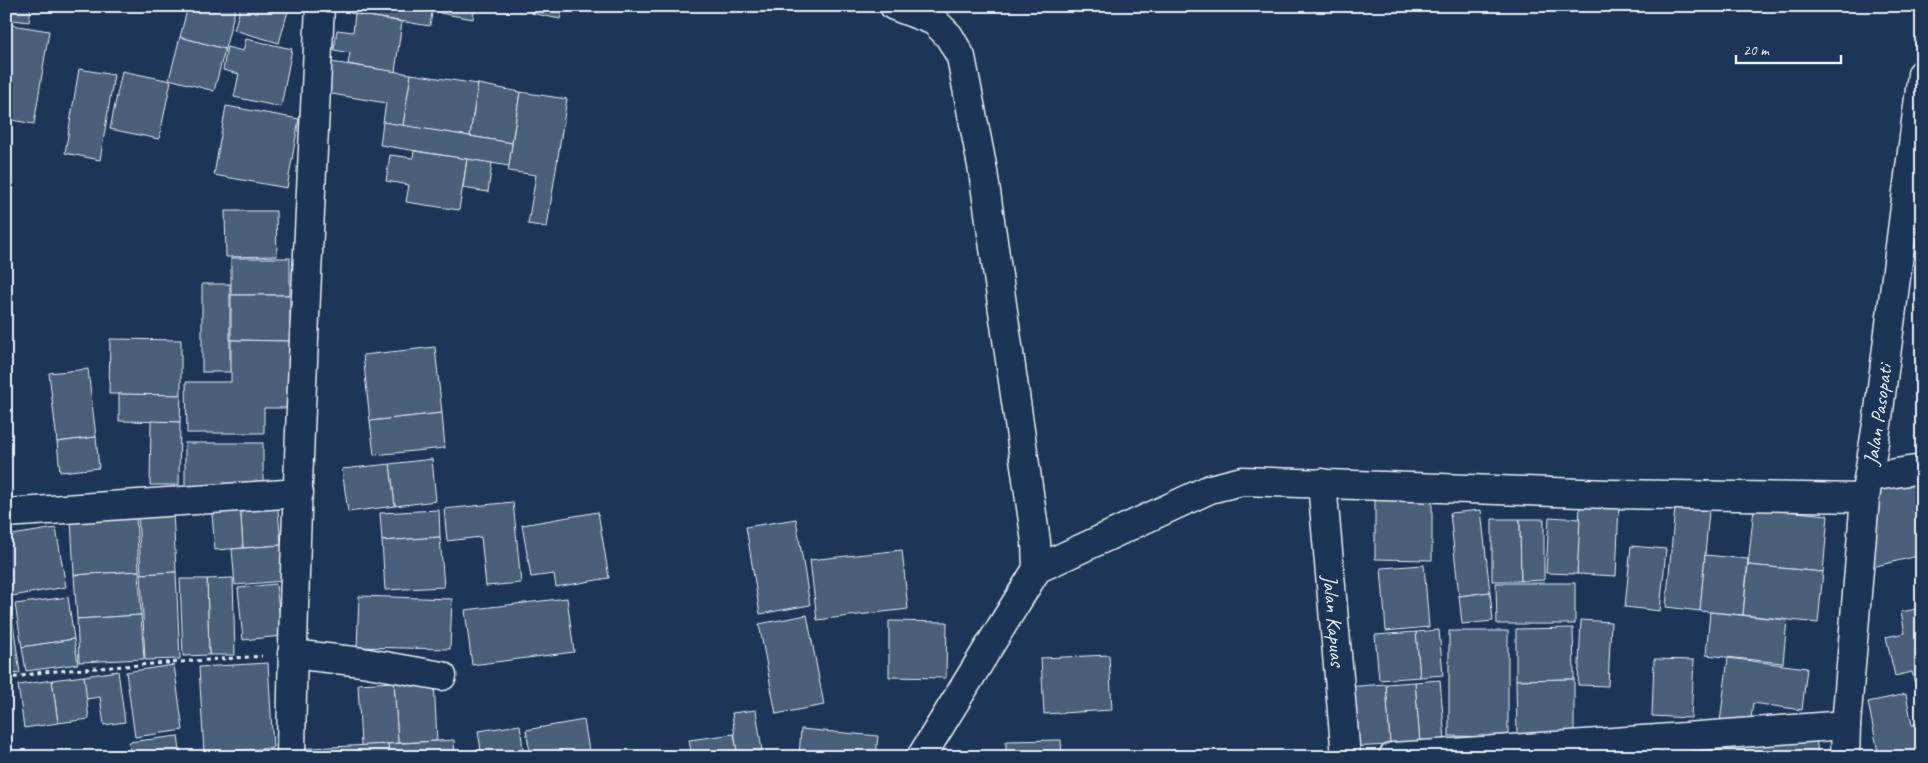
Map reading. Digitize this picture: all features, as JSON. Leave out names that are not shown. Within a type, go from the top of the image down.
[{"type":"street","points":[[291,757],[292,654],[298,493],[320,6]]},
{"type":"street","points":[[894,6],[934,21],[949,36],[961,57],[983,170],[1036,542],[1037,569]]},
{"type":"street","name":"Jalan Pasopati","points":[[1845,757],[1846,725],[1867,488],[1922,74]]},
{"type":"street","points":[[922,757],[1037,569],[1210,488],[1242,481],[1609,494],[1867,488],[1922,469]]},
{"type":"street","name":"Jalan Kapuas","points":[[1322,483],[1346,757]]},
{"type":"street","points":[[6,512],[298,493]]},
{"type":"street","points":[[292,654],[362,662],[442,676]]},
{"type":"street","points":[[1392,757],[1686,738],[1846,725]]},
{"type":"path","points":[[6,679],[43,672],[292,654]]},
{"type":"building","points":[[6,6],[31,6],[29,22],[6,19]]},
{"type":"building","points":[[40,6],[80,6],[80,11]]},
{"type":"building","points":[[188,6],[236,6],[225,49],[180,37]]},
{"type":"building","points":[[241,6],[270,6],[288,11],[279,43],[234,30]]},
{"type":"building","points":[[352,6],[433,6],[430,26],[350,13]]},
{"type":"building","points":[[441,6],[475,6],[473,19],[440,13]]},
{"type":"building","points":[[533,6],[563,6],[560,19],[531,13]]},
{"type":"building","points":[[355,14],[402,22],[395,72],[348,64],[350,53],[334,50],[337,30],[353,32]]},
{"type":"building","points":[[6,24],[49,31],[34,124],[6,119]]},
{"type":"building","points":[[180,37],[225,49],[214,91],[169,79]]},
{"type":"building","points":[[246,39],[292,49],[281,107],[234,97],[239,74],[223,70],[227,47],[243,51]]},
{"type":"building","points":[[331,62],[411,74],[403,126],[383,122],[386,103],[326,93]]},
{"type":"building","points":[[79,69],[114,75],[100,160],[65,153]]},
{"type":"building","points":[[122,71],[171,81],[159,139],[110,129]]},
{"type":"building","points":[[411,74],[478,84],[470,136],[403,126]]},
{"type":"building","points":[[478,84],[520,92],[512,143],[470,136]]},
{"type":"building","points":[[520,92],[567,99],[547,227],[528,224],[536,175],[508,171]]},
{"type":"building","points":[[226,106],[299,119],[287,188],[214,175]]},
{"type":"building","points":[[383,122],[512,143],[509,166],[380,145]]},
{"type":"building","points":[[414,151],[467,159],[459,210],[406,202],[409,185],[386,181],[390,155],[413,158]]},
{"type":"building","points":[[467,159],[492,163],[488,192],[463,188]]},
{"type":"building","points":[[225,211],[276,211],[277,256],[226,257]]},
{"type":"building","points":[[231,258],[290,258],[290,295],[231,295]]},
{"type":"building","points":[[202,284],[230,284],[230,372],[202,372]]},
{"type":"building","points":[[231,295],[290,295],[290,341],[231,340]]},
{"type":"building","points":[[110,339],[181,340],[181,395],[109,394]]},
{"type":"building","points":[[231,340],[290,341],[290,408],[264,408],[264,433],[187,433],[186,382],[231,382]]},
{"type":"building","points":[[435,347],[442,413],[370,421],[363,355]]},
{"type":"building","points":[[88,369],[96,437],[57,442],[49,373]]},
{"type":"building","points":[[119,394],[181,395],[180,422],[119,421]]},
{"type":"building","points":[[442,413],[445,448],[374,455],[370,421]]},
{"type":"building","points":[[151,421],[180,422],[179,485],[150,485]]},
{"type":"building","points":[[96,437],[99,468],[60,472],[57,442]]},
{"type":"building","points":[[185,443],[263,443],[263,490],[185,490]]},
{"type":"building","points":[[432,459],[436,501],[395,506],[390,464]]},
{"type":"building","points":[[390,464],[395,506],[348,512],[342,469]]},
{"type":"building","points":[[1922,481],[1922,555],[1872,567],[1876,491]]},
{"type":"building","points":[[277,498],[281,545],[243,548],[240,501]]},
{"type":"building","points":[[1375,500],[1432,501],[1432,560],[1375,559]]},
{"type":"building","points":[[240,501],[243,548],[215,550],[211,503]]},
{"type":"building","points":[[513,502],[521,583],[486,586],[481,537],[447,541],[444,509]]},
{"type":"building","points":[[1580,502],[1619,504],[1616,576],[1577,574]]},
{"type":"building","points":[[1675,507],[1709,511],[1700,611],[1666,607]]},
{"type":"building","points":[[1754,508],[1828,515],[1823,572],[1748,565]]},
{"type":"building","points":[[173,510],[176,572],[141,574],[138,512]]},
{"type":"building","points":[[439,510],[440,537],[382,541],[380,513]]},
{"type":"building","points":[[1481,510],[1490,592],[1459,596],[1450,513]]},
{"type":"building","points":[[598,512],[609,578],[556,587],[554,574],[531,577],[522,525]]},
{"type":"building","points":[[136,517],[139,571],[74,575],[71,520]]},
{"type":"building","points":[[1549,517],[1580,519],[1577,574],[1546,573]]},
{"type":"building","points":[[796,519],[810,605],[760,614],[746,527]]},
{"type":"building","points":[[1492,519],[1520,519],[1521,581],[1492,581]]},
{"type":"building","points":[[1520,519],[1544,519],[1544,580],[1521,581]]},
{"type":"building","points":[[56,528],[66,587],[6,597],[6,536]]},
{"type":"building","points":[[440,537],[444,587],[385,590],[382,541]]},
{"type":"building","points":[[281,545],[284,581],[235,585],[232,549]]},
{"type":"building","points":[[1631,546],[1666,549],[1660,611],[1625,607]]},
{"type":"building","points":[[902,550],[908,609],[817,620],[810,560]]},
{"type":"building","points":[[1705,555],[1748,559],[1743,615],[1700,611]]},
{"type":"building","points":[[1424,565],[1429,627],[1386,631],[1381,568]]},
{"type":"building","points":[[1748,565],[1823,572],[1818,623],[1743,615]]},
{"type":"building","points":[[139,571],[141,615],[77,619],[74,575]]},
{"type":"building","points":[[176,572],[180,659],[145,660],[141,574]]},
{"type":"building","points":[[233,578],[235,655],[209,655],[207,579]]},
{"type":"building","points":[[180,579],[207,579],[209,655],[183,656]]},
{"type":"building","points":[[1496,583],[1575,583],[1575,624],[1497,624]]},
{"type":"building","points":[[276,584],[282,636],[243,640],[238,588]]},
{"type":"building","points":[[1490,592],[1493,621],[1462,624],[1459,596]]},
{"type":"building","points":[[359,596],[452,599],[450,649],[357,647]]},
{"type":"building","points":[[68,597],[74,639],[22,647],[15,604]]},
{"type":"building","points":[[567,598],[574,652],[472,665],[465,610]]},
{"type":"building","points":[[1922,608],[1922,686],[1916,688],[1912,672],[1895,676],[1886,637],[1905,633],[1901,612]]},
{"type":"building","points":[[1710,612],[1787,620],[1783,663],[1706,655]]},
{"type":"building","points":[[141,615],[144,659],[79,662],[77,619]]},
{"type":"building","points":[[807,615],[824,705],[776,714],[759,624]]},
{"type":"building","points":[[12,616],[20,673],[6,675],[6,617]]},
{"type":"building","points":[[1581,620],[1611,622],[1608,686],[1578,685]]},
{"type":"building","points":[[889,621],[947,622],[946,678],[889,677]]},
{"type":"building","points":[[1573,628],[1574,679],[1516,680],[1516,629]]},
{"type":"building","points":[[1439,630],[1443,675],[1420,677],[1416,632]]},
{"type":"building","points":[[1449,631],[1508,631],[1508,737],[1449,736]]},
{"type":"building","points":[[1416,632],[1420,677],[1379,680],[1375,635]]},
{"type":"building","points":[[74,639],[78,664],[26,671],[22,647]]},
{"type":"building","points":[[1109,655],[1112,710],[1044,714],[1041,658]]},
{"type":"building","points":[[1728,658],[1807,668],[1802,710],[1753,703],[1750,726],[1720,722]]},
{"type":"building","points":[[1654,659],[1694,660],[1691,718],[1652,716]]},
{"type":"building","points":[[268,663],[273,748],[204,753],[199,667]]},
{"type":"building","points":[[174,665],[183,730],[135,737],[126,672]]},
{"type":"building","points":[[118,671],[125,722],[104,725],[100,697],[86,699],[84,676]]},
{"type":"building","points":[[84,676],[89,719],[58,723],[52,680]]},
{"type":"building","points":[[1574,679],[1574,733],[1517,734],[1516,680]]},
{"type":"building","points":[[52,680],[58,723],[24,728],[18,685]]},
{"type":"building","points":[[434,680],[437,741],[398,743],[394,682]]},
{"type":"building","points":[[1440,680],[1445,741],[1420,743],[1415,682]]},
{"type":"building","points":[[394,682],[398,743],[361,746],[358,684]]},
{"type":"building","points":[[1415,682],[1420,743],[1390,745],[1386,684]]},
{"type":"building","points":[[1386,684],[1390,745],[1350,747],[1345,687]]},
{"type":"building","points":[[1906,694],[1912,725],[1922,723],[1922,757],[1879,757],[1868,702]]},
{"type":"building","points":[[756,710],[762,751],[737,754],[732,713]]},
{"type":"building","points":[[584,720],[590,757],[531,757],[526,730]]},
{"type":"building","points":[[520,725],[524,757],[482,757],[478,731]]},
{"type":"building","points":[[801,729],[878,736],[876,757],[799,757]]},
{"type":"building","points":[[734,734],[738,757],[692,757],[689,740]]},
{"type":"building","points":[[1816,734],[1818,757],[1705,757],[1704,742]]},
{"type":"building","points":[[178,736],[181,757],[131,757],[129,742]]},
{"type":"building","points":[[454,740],[455,757],[389,757],[388,744]]},
{"type":"building","points":[[1061,740],[1062,757],[994,757],[994,753],[1006,753],[1006,741]]},
{"type":"building","points":[[388,744],[389,757],[294,757],[293,749]]},
{"type":"building","points":[[1657,753],[1657,757],[1621,757],[1621,756]]},
{"type":"building","points":[[226,754],[226,757],[187,757],[187,755]]}]
